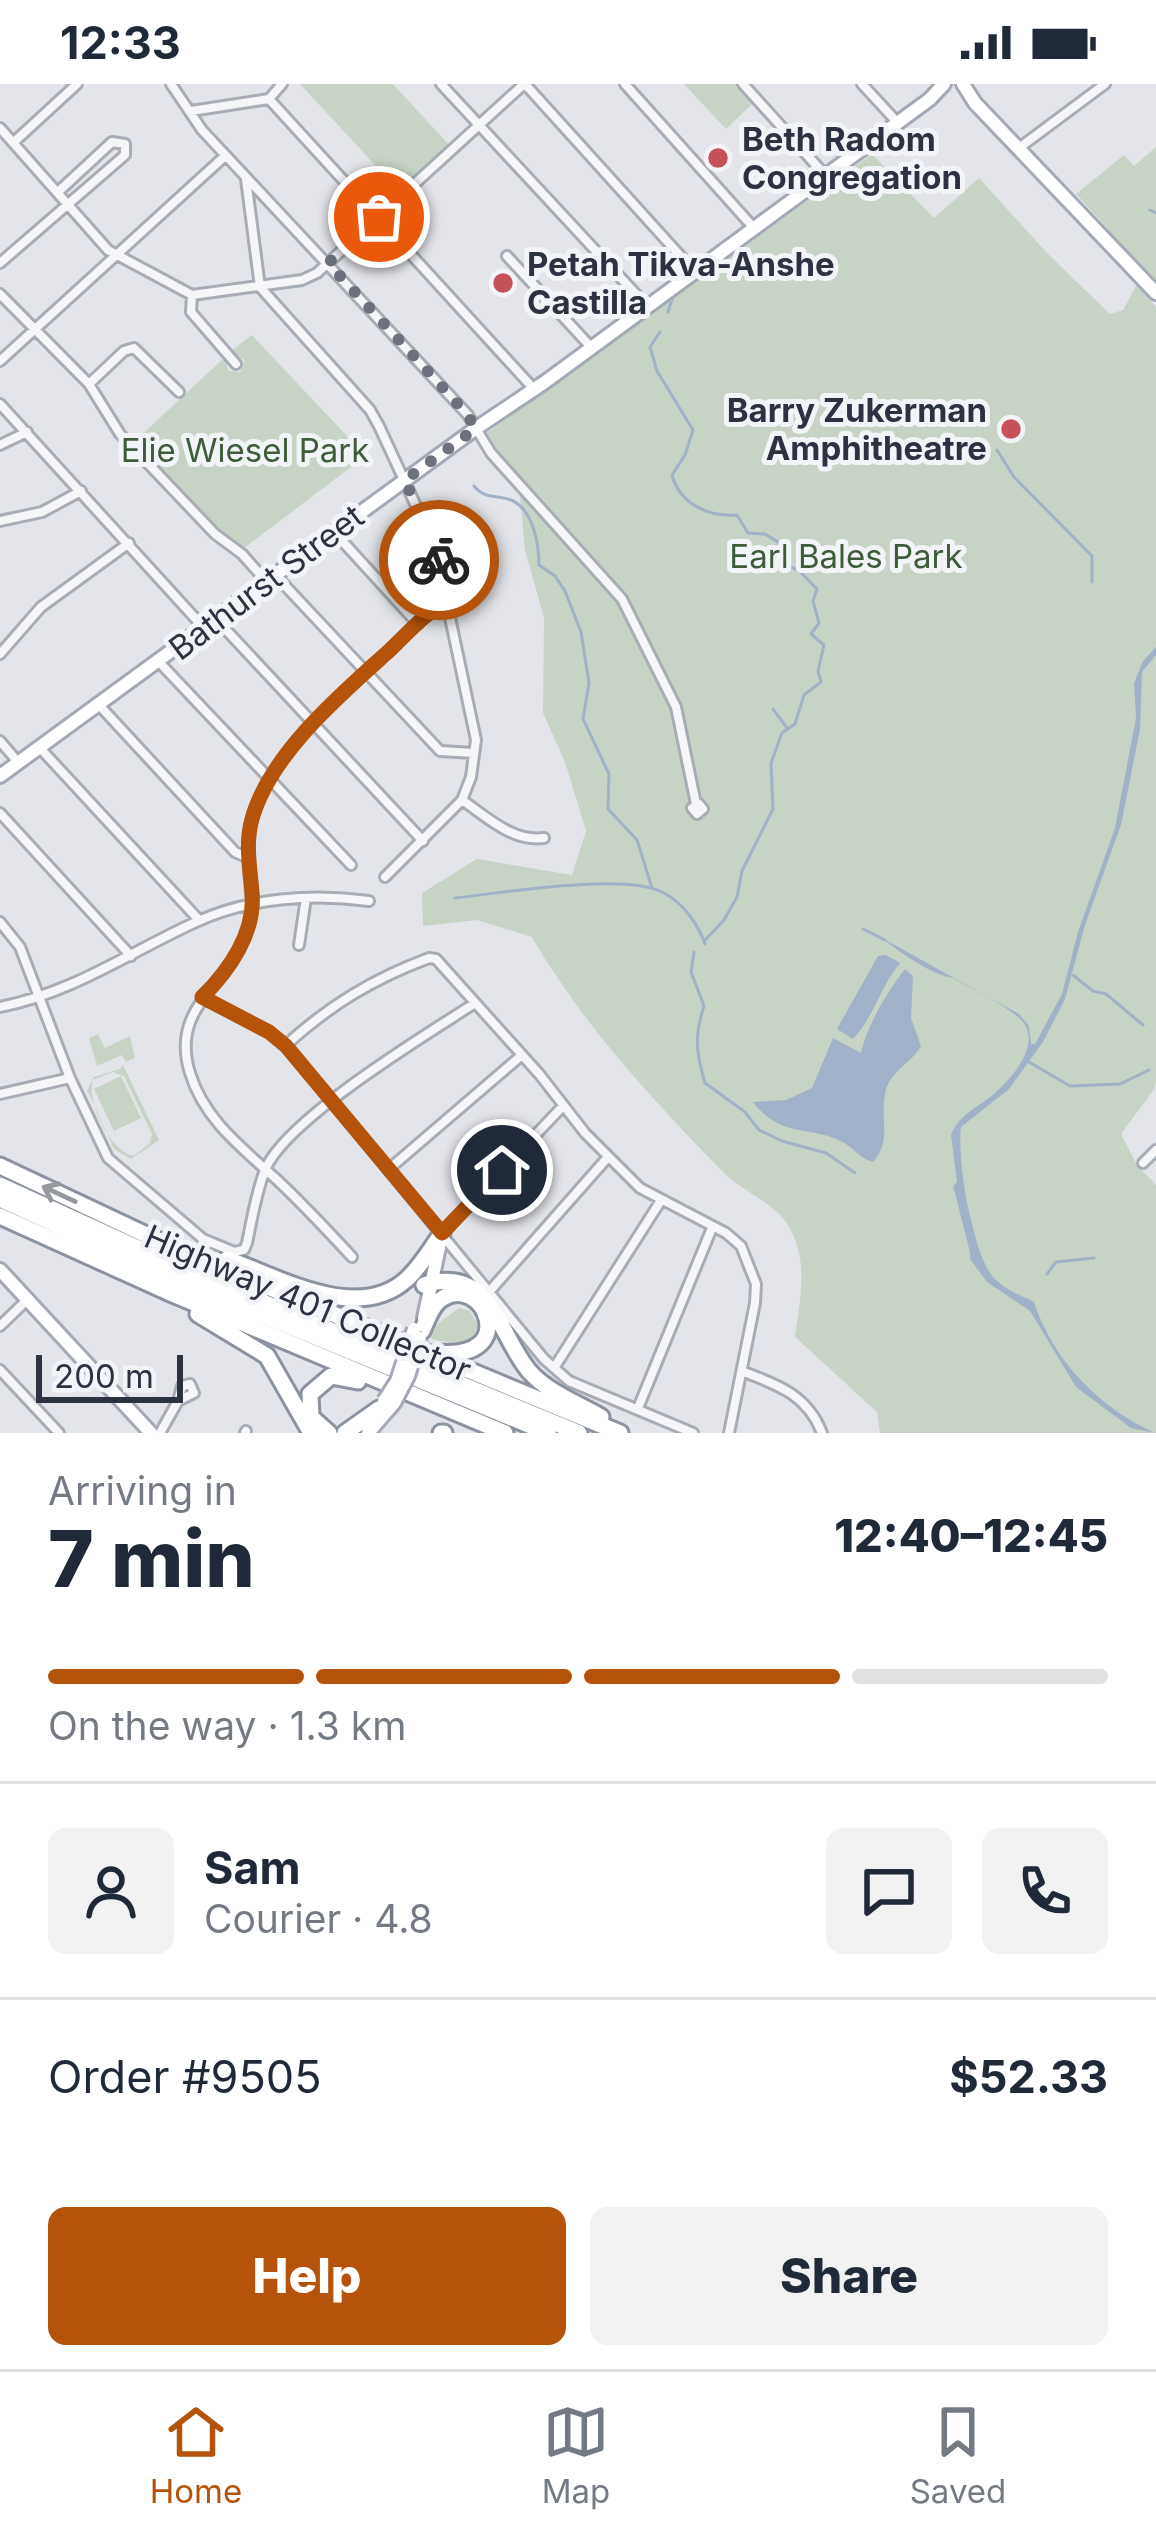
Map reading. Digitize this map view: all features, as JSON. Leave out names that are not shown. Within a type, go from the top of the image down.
[{"type":"highway","name":"Highway 401 Collector","points":[[0,1166],[118,1222],[414,1335],[620,1433]]},
{"type":"highway","points":[[0,1185],[195,1274],[579,1433]]},
{"type":"highway","points":[[0,1199],[165,1275],[548,1433]]},
{"type":"highway","name":"Highway 401 Collector","points":[[0,1216],[389,1401],[505,1433]]},
{"type":"highway","points":[[118,1222],[350,1299],[372,1298],[404,1282],[442,1233]]},
{"type":"highway","points":[[428,1283],[455,1282],[477,1292],[494,1310],[530,1372],[629,1433]]},
{"type":"highway","points":[[172,1294],[267,1356],[311,1433]]},
{"type":"highway","points":[[452,1294],[477,1301],[488,1321],[481,1345],[464,1354],[414,1335],[437,1303],[452,1294]]},
{"type":"highway","points":[[329,1433],[316,1425],[308,1407],[310,1394],[331,1376],[345,1377],[389,1401],[345,1433]]},
{"type":"main road","name":"Bathurst Street","points":[[0,776],[533,388],[542,376],[560,368],[826,175],[944,84]]},
{"type":"main road","name":"Bathurst Street","points":[[930,98],[961,84]]},
{"type":"main road","points":[[961,84],[1156,293]]},
{"type":"main road","points":[[972,84],[982,108]]},
{"type":"main road","points":[[368,1433],[408,1376],[414,1335],[442,1233]]},
{"type":"main road","points":[[0,1270],[151,1433]]},
{"type":"main road","points":[[356,1433],[389,1401]]},
{"type":"street","points":[[14,142],[77,84]]},
{"type":"street","points":[[171,84],[225,156],[468,415],[491,453],[622,599],[676,706],[696,804]]},
{"type":"street","points":[[190,111],[269,98],[282,84]]},
{"type":"street","points":[[441,84],[646,305]]},
{"type":"street","points":[[0,128],[114,255],[192,296],[302,280],[328,263],[524,84],[694,271]]},
{"type":"street","points":[[625,84],[753,227]]},
{"type":"street","points":[[743,84],[826,175]]},
{"type":"street","points":[[754,96],[766,84]]},
{"type":"street","points":[[862,84],[898,122]]},
{"type":"street","points":[[1018,148],[1106,84]]},
{"type":"street","points":[[269,98],[533,388]]},
{"type":"street","points":[[0,263],[125,155],[125,144],[112,142],[58,192]]},
{"type":"street","points":[[0,361],[225,156]]},
{"type":"street","points":[[246,177],[260,287],[370,410],[436,547],[464,678],[476,740],[462,800],[385,877]]},
{"type":"street","points":[[507,256],[590,346]]},
{"type":"street","points":[[0,294],[89,384],[120,434],[215,534],[271,579],[440,751],[474,753]]},
{"type":"street","points":[[192,296],[190,312],[236,364]]},
{"type":"street","points":[[89,384],[124,351],[134,348],[179,392]]},
{"type":"street","points":[[0,404],[129,543],[314,723],[423,841]]},
{"type":"street","points":[[0,445],[27,432]]},
{"type":"street","points":[[0,521],[42,512],[81,491]]},
{"type":"street","points":[[334,532],[418,624]]},
{"type":"street","points":[[0,654],[40,607],[129,543]]},
{"type":"street","points":[[352,1256],[207,1111],[191,1077],[188,1026],[247,932],[253,904],[250,824],[270,779],[314,723],[446,602]]},
{"type":"street","points":[[159,662],[351,865]]},
{"type":"street","points":[[99,705],[235,853],[249,859]]},
{"type":"street","points":[[0,740],[19,763]]},
{"type":"street","points":[[40,747],[199,920]]},
{"type":"street","points":[[462,800],[508,832],[544,838]]},
{"type":"street","points":[[0,814],[131,956]]},
{"type":"street","points":[[299,945],[306,898]]},
{"type":"street","points":[[0,1007],[131,956],[199,920],[253,904],[306,898],[369,901]]},
{"type":"street","points":[[0,922],[20,947],[70,1078],[108,1158],[203,1239],[238,1253],[247,1243],[272,1158],[331,1100],[476,1003]]},
{"type":"street","points":[[286,1046],[352,992],[436,959],[608,1157],[660,1202],[726,1233],[741,1246],[756,1284],[744,1372],[729,1433]]},
{"type":"street","points":[[202,997],[286,1046],[554,1368],[569,1381],[693,1433]]},
{"type":"street","points":[[389,1169],[522,1055]]},
{"type":"street","points":[[0,1094],[70,1078]]},
{"type":"street","points":[[442,1233],[563,1106]]},
{"type":"street","points":[[1143,1163],[1156,1150]]},
{"type":"street","points":[[489,1292],[608,1157]]},
{"type":"street","points":[[554,1368],[660,1202]]},
{"type":"street","points":[[638,1408],[712,1228]]},
{"type":"street","points":[[0,1326],[27,1300]]},
{"type":"street","points":[[0,1370],[58,1433]]},
{"type":"street","points":[[744,1372],[798,1397],[813,1411],[822,1433]]},
{"type":"street","points":[[160,1433],[178,1401]]},
{"type":"green space","points":[[300,84],[393,84],[450,146],[400,192]]},
{"type":"green space","points":[[684,84],[737,84],[754,102],[726,129]]},
{"type":"green space","points":[[1156,147],[1156,280],[1076,194],[1124,155],[1134,166]]},
{"type":"green space","name":"Earl Bales Park","points":[[872,154],[934,218],[979,178],[1110,314],[1123,310],[1137,284],[1156,307],[1156,1080],[1121,1134],[1137,1165],[1156,1185],[1156,1433],[880,1433],[877,1412],[795,1337],[801,1264],[786,1222],[722,1171],[644,1088],[573,1000],[532,937],[477,920],[423,926],[422,893],[477,859],[572,875],[586,831],[565,762],[543,713],[544,618],[525,550],[518,475],[484,435]]},
{"type":"green space","name":"Elie Wiesel Park","points":[[252,335],[346,435],[359,461],[244,548],[213,526],[135,441],[224,358],[229,371],[240,372],[245,361],[231,351]]},
{"type":"green space","points":[[98,1034],[105,1048],[130,1036],[135,1058],[126,1062],[122,1055],[97,1066],[89,1038]]},
{"type":"green space","points":[[123,1065],[159,1140],[131,1159],[114,1149],[106,1131],[117,1146],[134,1156],[150,1143],[152,1134],[124,1076],[113,1072],[93,1080],[95,1108],[87,1090],[94,1077]]},
{"type":"green space","points":[[121,1076],[141,1118],[114,1131],[94,1089]]},
{"type":"green space","points":[[459,1308],[470,1311],[478,1325],[473,1337],[460,1345],[431,1339],[432,1328]]},
{"type":"water","points":[[1156,647],[1156,655],[1142,672],[1140,729],[1121,825],[1085,925],[1065,999],[1043,1042],[1009,1089],[961,1127],[960,1143],[973,1229],[994,1278],[1034,1302],[1053,1344],[1081,1380],[1116,1410],[1155,1433],[1131,1428],[1076,1387],[1030,1311],[987,1282],[970,1259],[972,1246],[961,1214],[951,1135],[960,1120],[1002,1087],[1026,1052],[1027,1028],[997,1002],[1019,1014],[1029,1026],[1031,1044],[1035,1044],[1062,994],[1078,932],[1115,828],[1136,718],[1134,683],[1143,661]]},
{"type":"water","points":[[882,938],[984,995],[926,968]]},
{"type":"water","points":[[878,956],[900,963],[853,1039],[837,1029]]},
{"type":"water","points":[[905,969],[913,976],[911,1018],[921,1046],[887,1086],[884,1137],[873,1162],[841,1141],[784,1126],[763,1113],[753,1102],[786,1100],[812,1088],[833,1038],[861,1053],[878,1010]]},
{"type":"waterway","points":[[1150,210],[1156,213]]},
{"type":"waterway","points":[[668,312],[672,299]]},
{"type":"waterway","points":[[660,332],[650,347],[657,371],[693,430],[672,475],[676,485],[697,507],[737,515],[748,533],[765,534],[778,542],[782,566],[798,570],[817,589],[813,601],[819,623],[811,634],[824,645],[818,671],[821,682],[804,695],[795,724],[782,733],[771,763],[773,809],[742,871],[737,897],[705,940]]},
{"type":"waterway","points":[[997,450],[1014,477],[1092,556],[1092,582]]},
{"type":"waterway","points":[[474,486],[487,495],[511,500],[525,511],[536,538],[539,565],[565,591],[581,632],[589,683],[583,719],[609,774],[608,809],[637,840],[652,888]]},
{"type":"waterway","points":[[773,709],[787,728]]},
{"type":"waterway","points":[[455,898],[593,884],[646,887],[677,902],[705,944]]},
{"type":"waterway","points":[[863,929],[885,940]]},
{"type":"waterway","points":[[694,952],[691,972],[704,1006],[697,1044],[705,1083],[745,1112],[759,1130],[826,1153],[855,1173]]},
{"type":"waterway","points":[[1073,975],[1093,991],[1106,994],[1143,1025]]},
{"type":"waterway","points":[[1029,1062],[1070,1086],[1120,1084],[1149,1070]]},
{"type":"waterway","points":[[958,1187],[976,1258]]},
{"type":"waterway","points":[[1047,1274],[1056,1262],[1094,1258]]},
{"type":"way so far","points":[[379,217],[328,263],[473,421],[475,429],[405,480],[439,560]]},
{"type":"place","name":"Beth Radom Congregation","points":[[718,158]]},
{"type":"place","name":"Petah Tikva-Anshe Castilla","points":[[503,283]]},
{"type":"place","name":"Barry Zukerman Amphitheatre","points":[[1011,429]]},
{"type":"route","points":[[439,560],[446,602],[317,718],[257,802],[248,841],[253,904],[247,932],[218,982],[202,997],[286,1046],[442,1233],[502,1170]]}]
